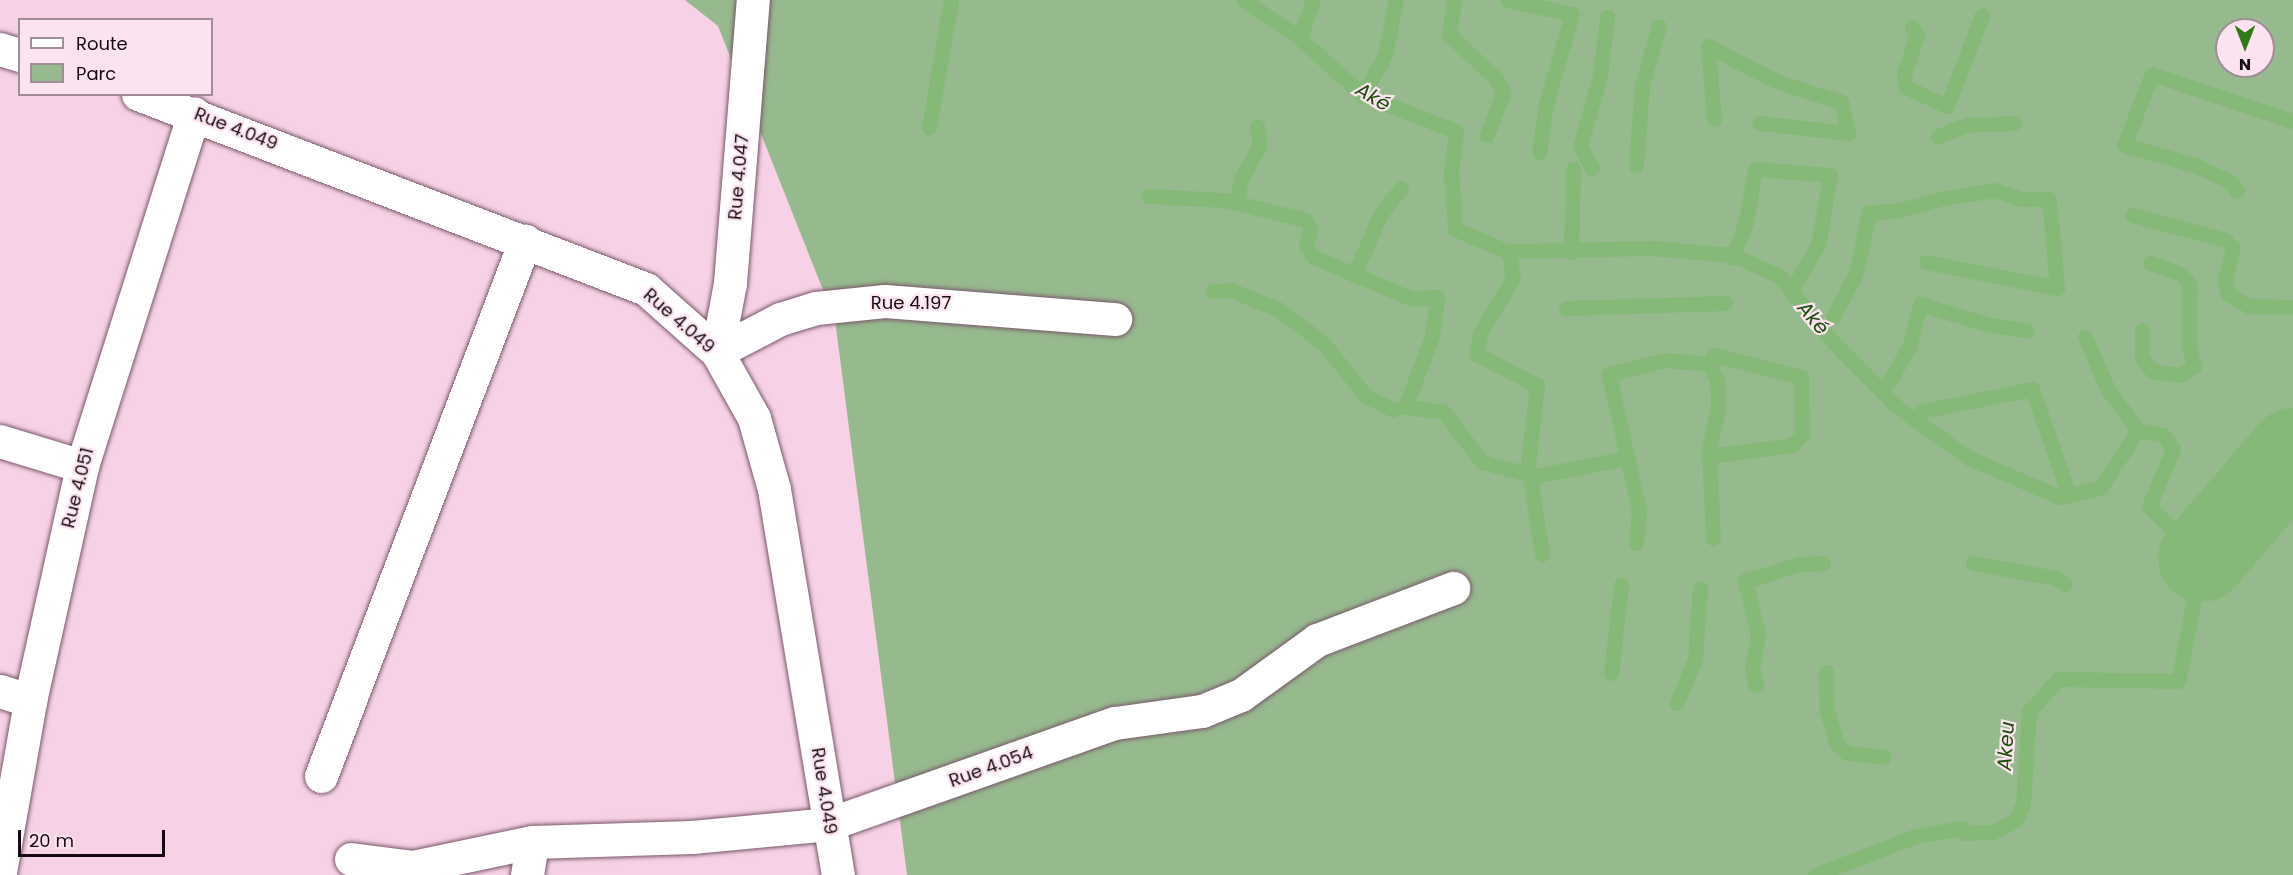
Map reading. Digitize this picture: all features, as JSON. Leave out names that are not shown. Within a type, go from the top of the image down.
[{"type":"street","name":"Rue 4.047","points":[[717,352],[730,283],[753,0]]},
{"type":"street","points":[[0,49],[18,54]]},
{"type":"street","name":"Rue 4.049","points":[[144,96],[194,113],[646,289],[717,352],[754,418],[774,489],[838,875]]},
{"type":"street","name":"Rue 4.051","points":[[0,872],[15,696],[82,465],[194,113]]},
{"type":"street","points":[[321,776],[525,242]]},
{"type":"street","name":"Rue 4.197","points":[[717,352],[780,319],[816,308],[885,300],[1115,319]]},
{"type":"street","points":[[0,441],[82,465]]},
{"type":"street","name":"Rue 4.054","points":[[351,859],[413,867],[532,842],[692,837],[830,824],[1115,723],[1202,711],[1240,695],[1317,640],[1453,588]]},
{"type":"street","points":[[527,875],[532,842]]},
{"type":"green space","points":[[685,0],[2293,0],[2293,875],[907,875],[835,320],[718,26]]},
{"type":"waterway","points":[[929,127],[951,0]]},
{"type":"waterway","name":"Aké","points":[[1243,0],[1297,36],[1363,95],[1456,131],[1451,172],[1455,229],[1506,251],[1652,248],[1733,255],[1779,276],[1823,331],[1896,406],[1969,458],[2060,497],[2100,488],[2138,430],[2163,435],[2173,449],[2149,506],[2202,558],[2178,681],[2059,679],[2029,711],[2023,803],[2016,820],[1992,832],[1964,833],[1962,828],[1916,836],[1815,875]]},
{"type":"waterway","points":[[1300,37],[1313,0]]},
{"type":"waterway","points":[[1362,96],[1385,55],[1396,0]]},
{"type":"waterway","points":[[1454,0],[1449,35],[1496,78],[1503,93],[1487,135]]},
{"type":"waterway","points":[[1507,0],[1572,14],[1546,104],[1539,152]]},
{"type":"waterway","points":[[1912,27],[1917,35],[1904,74],[1906,87],[1947,106],[1982,15]]},
{"type":"waterway","points":[[1592,168],[1580,146],[1600,76],[1607,16]]},
{"type":"waterway","points":[[1636,165],[1642,85],[1659,26]]},
{"type":"waterway","points":[[1714,119],[1708,46],[1778,82],[1841,102],[1848,133],[1760,123]]},
{"type":"waterway","points":[[2237,191],[2230,182],[2195,165],[2124,145],[2152,74],[2293,121]]},
{"type":"waterway","points":[[1938,136],[1966,125],[2014,123]]},
{"type":"waterway","points":[[1236,203],[1241,179],[1260,145],[1257,126]]},
{"type":"waterway","points":[[1571,252],[1573,169]]},
{"type":"waterway","points":[[1732,258],[1746,222],[1755,169],[1830,175],[1818,245],[1793,288]]},
{"type":"waterway","points":[[1354,275],[1381,213],[1401,188]]},
{"type":"waterway","points":[[1926,262],[2057,288],[2049,199],[2021,199],[1994,190],[1944,198]]},
{"type":"waterway","points":[[1148,196],[1224,200],[1306,220]]},
{"type":"waterway","points":[[1833,317],[1856,273],[1869,212],[1896,211],[1940,199]]},
{"type":"waterway","points":[[2132,215],[2226,240]]},
{"type":"waterway","points":[[1310,228],[1306,246],[1314,257],[1412,299],[1437,297],[1432,337],[1405,407],[1444,412],[1482,462],[1527,474],[1537,385],[1476,354],[1480,333],[1513,278],[1509,254]]},
{"type":"waterway","points":[[2233,247],[2225,279],[2228,294],[2249,306],[2293,307]]},
{"type":"waterway","points":[[2142,330],[2142,358],[2152,371],[2180,375],[2194,366],[2189,347],[2189,284],[2181,274],[2150,263]]},
{"type":"waterway","points":[[1213,291],[1230,290],[1278,309],[1323,343],[1366,396],[1394,410]]},
{"type":"waterway","points":[[1566,308],[1725,303]]},
{"type":"waterway","points":[[1889,381],[1909,348],[1920,304],[1990,325],[2027,330]]},
{"type":"waterway","points":[[2085,337],[2108,390],[2138,430]]},
{"type":"waterway","points":[[1709,456],[1792,445],[1802,435],[1801,377],[1714,355]]},
{"type":"waterway","points":[[1636,543],[1639,511],[1609,374],[1665,360],[1710,364],[1717,381],[1718,407],[1709,449],[1713,538]]},
{"type":"waterway","points":[[1922,411],[2032,389],[2069,495]]},
{"type":"waterway","name":"Aké","points":[[2202,558],[2293,452]]},
{"type":"waterway","points":[[1542,554],[1530,477],[1627,458]]},
{"type":"waterway","points":[[2284,499],[2293,511]]},
{"type":"waterway","points":[[1756,685],[1752,669],[1758,635],[1745,581],[1800,564],[1823,563]]},
{"type":"waterway","points":[[1973,563],[2056,578],[2065,584]]},
{"type":"waterway","points":[[1611,673],[1621,585]]},
{"type":"waterway","points":[[1677,703],[1695,659],[1700,588]]},
{"type":"waterway","points":[[1826,672],[1827,711],[1837,744],[1847,753],[1884,757]]},
{"type":"water label","name":"Akeu","points":[[2006,746]]}]
